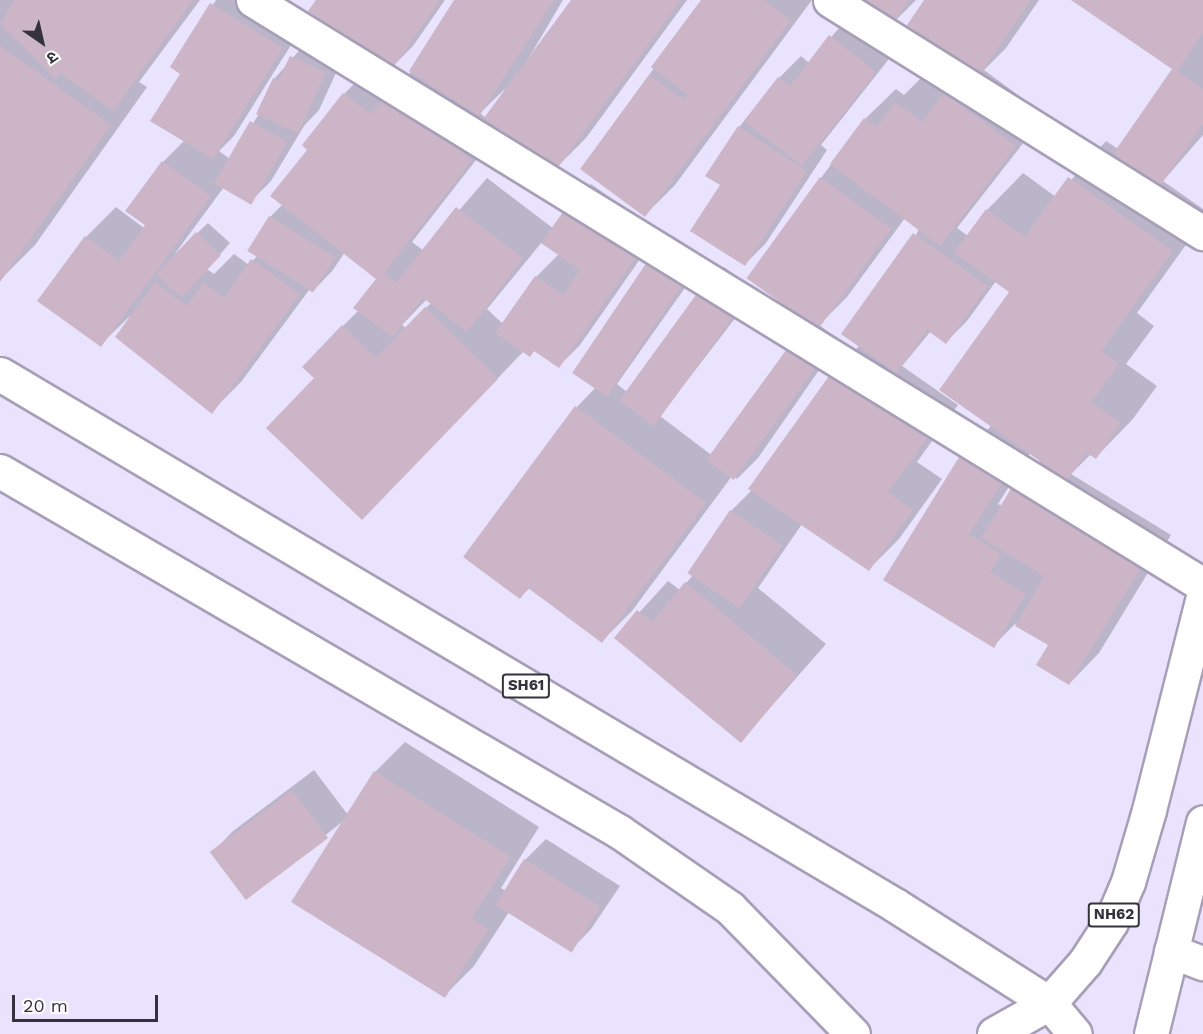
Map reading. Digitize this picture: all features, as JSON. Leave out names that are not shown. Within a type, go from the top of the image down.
[{"type":"main road","points":[[253,0],[1203,585]]},
{"type":"main road","points":[[830,0],[1203,233]]},
{"type":"main road","name":"SH61","points":[[0,374],[896,905],[1048,1003]]},
{"type":"main road","points":[[0,471],[620,832],[730,908],[853,1034]]},
{"type":"main road","name":"NH62","points":[[994,1034],[1048,1003],[1085,962],[1111,922],[1128,882],[1203,597]]},
{"type":"main road","points":[[1151,1034],[1203,822]]},
{"type":"main road","points":[[1171,951],[1203,963]]},
{"type":"main road","points":[[1048,1003],[1075,1034]]},
{"type":"building","points":[[14,0],[193,0],[113,111],[60,73],[56,79],[0,24]]},
{"type":"building","points":[[316,0],[440,0],[392,69],[308,11]]},
{"type":"building","points":[[454,0],[554,0],[479,116],[409,71]]},
{"type":"building","points":[[571,0],[681,0],[556,170],[484,118]]},
{"type":"building","points":[[701,0],[764,0],[791,20],[645,217],[580,169],[649,75],[683,99],[687,94],[651,67]]},
{"type":"building","points":[[852,0],[909,0],[891,27]]},
{"type":"building","points":[[924,0],[1031,0],[976,80],[903,31]]},
{"type":"building","points":[[1071,0],[1203,0],[1203,33],[1177,71],[1203,89],[1203,124],[1160,186],[1113,154],[1172,69]]},
{"type":"building","points":[[210,3],[283,48],[213,159],[150,121],[180,74],[170,67]]},
{"type":"building","points":[[829,35],[876,72],[802,166],[744,121],[778,77],[790,86]]},
{"type":"building","points":[[0,46],[111,125],[0,282]]},
{"type":"building","points":[[290,56],[326,72],[298,133],[256,114],[273,78],[278,81]]},
{"type":"building","points":[[343,93],[371,114],[387,94],[472,160],[384,273],[396,283],[456,207],[523,258],[467,332],[423,298],[392,337],[353,308],[376,279],[270,196],[307,150],[302,145]]},
{"type":"building","points":[[944,93],[1016,146],[940,246],[830,164],[864,118],[877,127],[895,102],[922,122]]},
{"type":"building","points":[[250,121],[287,142],[251,205],[214,183]]},
{"type":"building","points":[[738,126],[807,171],[745,266],[690,231],[720,185],[705,176]]},
{"type":"building","points":[[162,161],[211,196],[101,347],[37,301],[85,236],[119,261],[145,225],[125,211]]},
{"type":"building","points":[[820,177],[891,229],[818,330],[747,278]]},
{"type":"building","points":[[1068,177],[1173,251],[1101,351],[1119,363],[1091,402],[1121,423],[1096,459],[1087,453],[1067,480],[939,390],[1009,292],[954,253],[986,209],[1025,237]]},
{"type":"building","points":[[568,205],[638,254],[559,368],[534,351],[530,357],[495,333],[535,276],[563,295],[580,270],[541,243]]},
{"type":"building","points":[[269,216],[335,257],[313,292],[247,251]]},
{"type":"building","points":[[196,232],[221,255],[181,298],[156,274]]},
{"type":"building","points":[[913,233],[988,286],[946,344],[927,330],[897,373],[841,334]]},
{"type":"building","points":[[651,256],[686,279],[607,396],[572,373]]},
{"type":"building","points":[[251,259],[300,294],[212,414],[115,337],[155,282],[187,306],[203,283],[224,298]]},
{"type":"building","points":[[701,288],[736,313],[654,426],[619,400]]},
{"type":"building","points":[[425,307],[498,379],[362,520],[266,428],[314,378],[302,367],[342,325],[376,358]]},
{"type":"building","points":[[792,342],[820,362],[734,480],[706,460]]},
{"type":"building","points":[[834,369],[929,436],[888,492],[913,510],[869,571],[748,489]]},
{"type":"building","points":[[575,406],[706,503],[602,643],[528,588],[520,599],[463,557]]},
{"type":"building","points":[[961,454],[1004,480],[969,534],[1001,554],[990,572],[1026,594],[994,648],[883,580]]},
{"type":"building","points":[[1012,487],[1142,566],[1069,685],[1036,665],[1048,645],[1015,626],[1044,576],[981,538]]},
{"type":"building","points":[[730,510],[782,545],[740,608],[688,573]]},
{"type":"building","points":[[685,582],[797,675],[741,743],[614,638],[637,610],[652,622]]},
{"type":"building","points":[[374,771],[511,857],[472,918],[488,929],[445,998],[291,902]]},
{"type":"building","points":[[292,790],[328,838],[246,900],[210,852]]},
{"type":"building","points":[[524,859],[600,907],[572,952],[495,905]]}]
